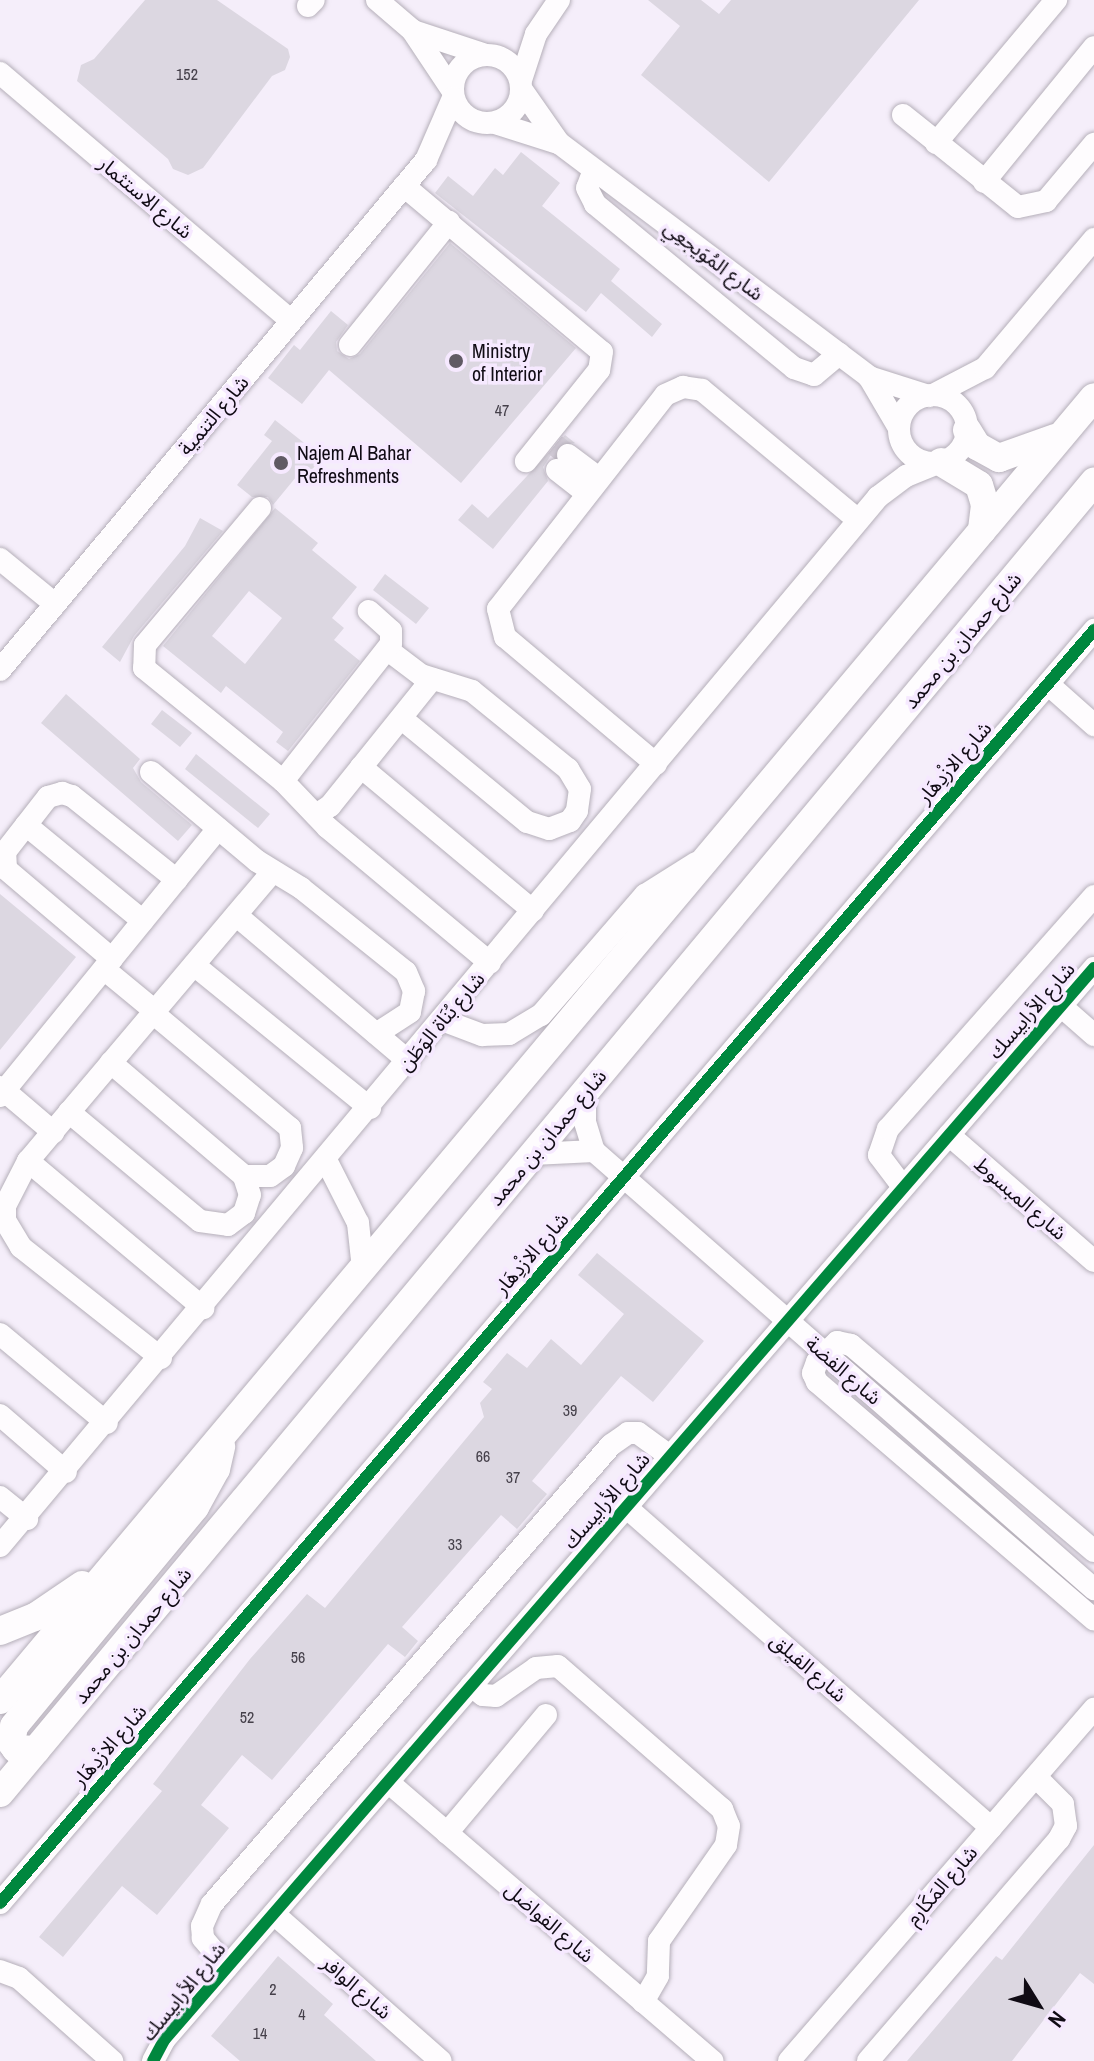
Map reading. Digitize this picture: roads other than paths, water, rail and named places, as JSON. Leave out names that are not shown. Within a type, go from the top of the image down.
[{"type":"main road","points":[[0,1700],[721,847],[1094,397]]},
{"type":"main road","points":[[966,426],[977,446],[999,458],[1063,434]]},
{"type":"main road","points":[[940,462],[979,485],[985,505],[982,531]]},
{"type":"main road","name":"شارع حمدان بن محمد","points":[[4,1780],[36,1750],[1094,482]]},
{"type":"main road","points":[[36,1750],[16,1749],[11,1742],[14,1726],[195,1507],[216,1469],[223,1438]]},
{"type":"main road","points":[[0,1631],[48,1610],[112,1564]]},
{"type":"street","points":[[377,0],[412,30],[465,115],[490,123],[514,111],[543,19]]},
{"type":"street","points":[[453,94],[461,66],[543,19],[559,0]]},
{"type":"street","points":[[936,143],[1056,0]]},
{"type":"street","points":[[412,30],[508,62],[521,85]]},
{"type":"street","points":[[984,182],[1094,47]]},
{"type":"street","name":"شارع الاستثمار","points":[[0,73],[291,321]]},
{"type":"street","name":"شارع المُوَيجعِي","points":[[521,85],[559,143],[594,170],[869,377],[931,395]]},
{"type":"street","name":"شارع التنمية","points":[[426,160],[453,94]]},
{"type":"street","points":[[903,115],[1008,203],[1037,205],[1094,144]]},
{"type":"street","name":"شارع المُوَيجعِي","points":[[490,123],[559,143]]},
{"type":"street","name":"شارع التنمية","points":[[0,670],[426,160],[453,138],[490,123]]},
{"type":"street","points":[[594,170],[587,188],[595,204],[800,372],[821,372],[839,354]]},
{"type":"street","points":[[404,186],[602,352],[599,370],[547,454],[592,486]]},
{"type":"street","points":[[350,345],[449,222]]},
{"type":"street","points":[[985,368],[905,410],[899,431],[917,460],[940,462],[959,450],[985,368],[1094,239]]},
{"type":"street","name":"شارع المُوَيجعِي","points":[[869,377],[899,431]]},
{"type":"street","points":[[656,764],[511,643],[498,620],[507,591],[665,395],[692,387],[709,396],[858,520]]},
{"type":"street","points":[[931,395],[955,403],[966,426]]},
{"type":"street","name":"شارع بُنَاة الوَطَن","points":[[878,497],[899,431]]},
{"type":"street","name":"شارع بُنَاة الوَطَن","points":[[0,1546],[27,1519],[858,520],[878,497],[906,476],[940,462]]},
{"type":"street","points":[[260,508],[150,639],[142,660],[153,679],[283,781],[316,815],[490,963]]},
{"type":"street","points":[[0,559],[55,604]]},
{"type":"street","points":[[283,781],[388,650],[391,631],[369,611]]},
{"type":"street","name":"شارع الازْدِهَار","points":[[0,1903],[1094,630]]},
{"type":"street","points":[[388,650],[432,679],[472,691],[568,769],[581,800],[570,821],[549,829],[527,822],[401,718]]},
{"type":"street","points":[[316,815],[330,806],[432,679]]},
{"type":"street","points":[[1048,684],[1094,725]]},
{"type":"street","points":[[361,767],[533,911]]},
{"type":"street","points":[[151,772],[272,872],[301,888],[406,972],[414,991],[410,1012],[376,1034]]},
{"type":"street","points":[[177,880],[68,794],[48,797],[5,852],[6,869],[108,964],[154,1012],[290,1128],[292,1148],[284,1166],[270,1176],[244,1176]]},
{"type":"street","points":[[26,825],[143,921]]},
{"type":"street","points":[[53,1132],[1,1092],[218,829]]},
{"type":"street","points":[[442,1020],[465,1032],[495,1035],[509,1034],[541,1015],[645,895],[721,847]]},
{"type":"street","points":[[161,1358],[21,1247],[5,1220],[8,1192],[28,1161],[272,872]]},
{"type":"street","points":[[903,1187],[879,1155],[888,1129],[1094,896]]},
{"type":"street","points":[[236,915],[408,1061]]},
{"type":"street","points":[[194,965],[370,1108]]},
{"type":"street","name":"شارع الأرابيسك","points":[[153,2061],[164,2040],[1094,968]]},
{"type":"street","points":[[1061,1006],[1094,1035]]},
{"type":"street","points":[[69,1112],[209,1225],[228,1225],[244,1213],[250,1195],[244,1176],[111,1063]]},
{"type":"street","points":[[533,1154],[594,1151],[585,1122],[585,1092]]},
{"type":"street","name":"شارع المبسوط","points":[[949,1135],[1094,1261]]},
{"type":"street","name":"شارع الفضة","points":[[594,1151],[1094,1589]]},
{"type":"street","points":[[326,1160],[358,1223],[363,1269]]},
{"type":"street","points":[[28,1161],[203,1308]]},
{"type":"street","points":[[0,1334],[107,1423]]},
{"type":"street","points":[[1094,1551],[851,1345],[837,1342],[814,1367],[817,1382],[1094,1619]]},
{"type":"street","points":[[0,1415],[66,1472]]},
{"type":"street","points":[[227,1967],[203,1938],[202,1926],[212,1904],[611,1445],[628,1433],[638,1433],[670,1456]]},
{"type":"street","points":[[0,1497],[27,1519]]},
{"type":"street","name":"شارع الفيلق","points":[[626,1507],[991,1828]]},
{"type":"street","points":[[471,1686],[483,1695],[496,1696],[536,1668],[558,1666],[722,1809],[729,1826],[726,1845],[659,1941],[656,1985],[643,2002]]},
{"type":"street","name":"شارع المَكَارِم","points":[[789,2061],[1094,1709]]},
{"type":"street","points":[[447,1833],[546,1715]]},
{"type":"street","points":[[868,2061],[1059,1839],[1066,1826],[1063,1804],[1036,1777]]},
{"type":"street","name":"شارع الفواضل","points":[[388,1782],[712,2061]]},
{"type":"street","name":"شارع الوافر","points":[[274,1914],[441,2061]]},
{"type":"street","points":[[0,1971],[19,1978],[112,2061]]},
{"type":"tunnel","points":[[555,445],[568,455]]},
{"type":"place","name":"Ministry of Interior","points":[[456,361]]},
{"type":"place","name":"Najem Al Bahar Refreshments","points":[[281,463]]}]
